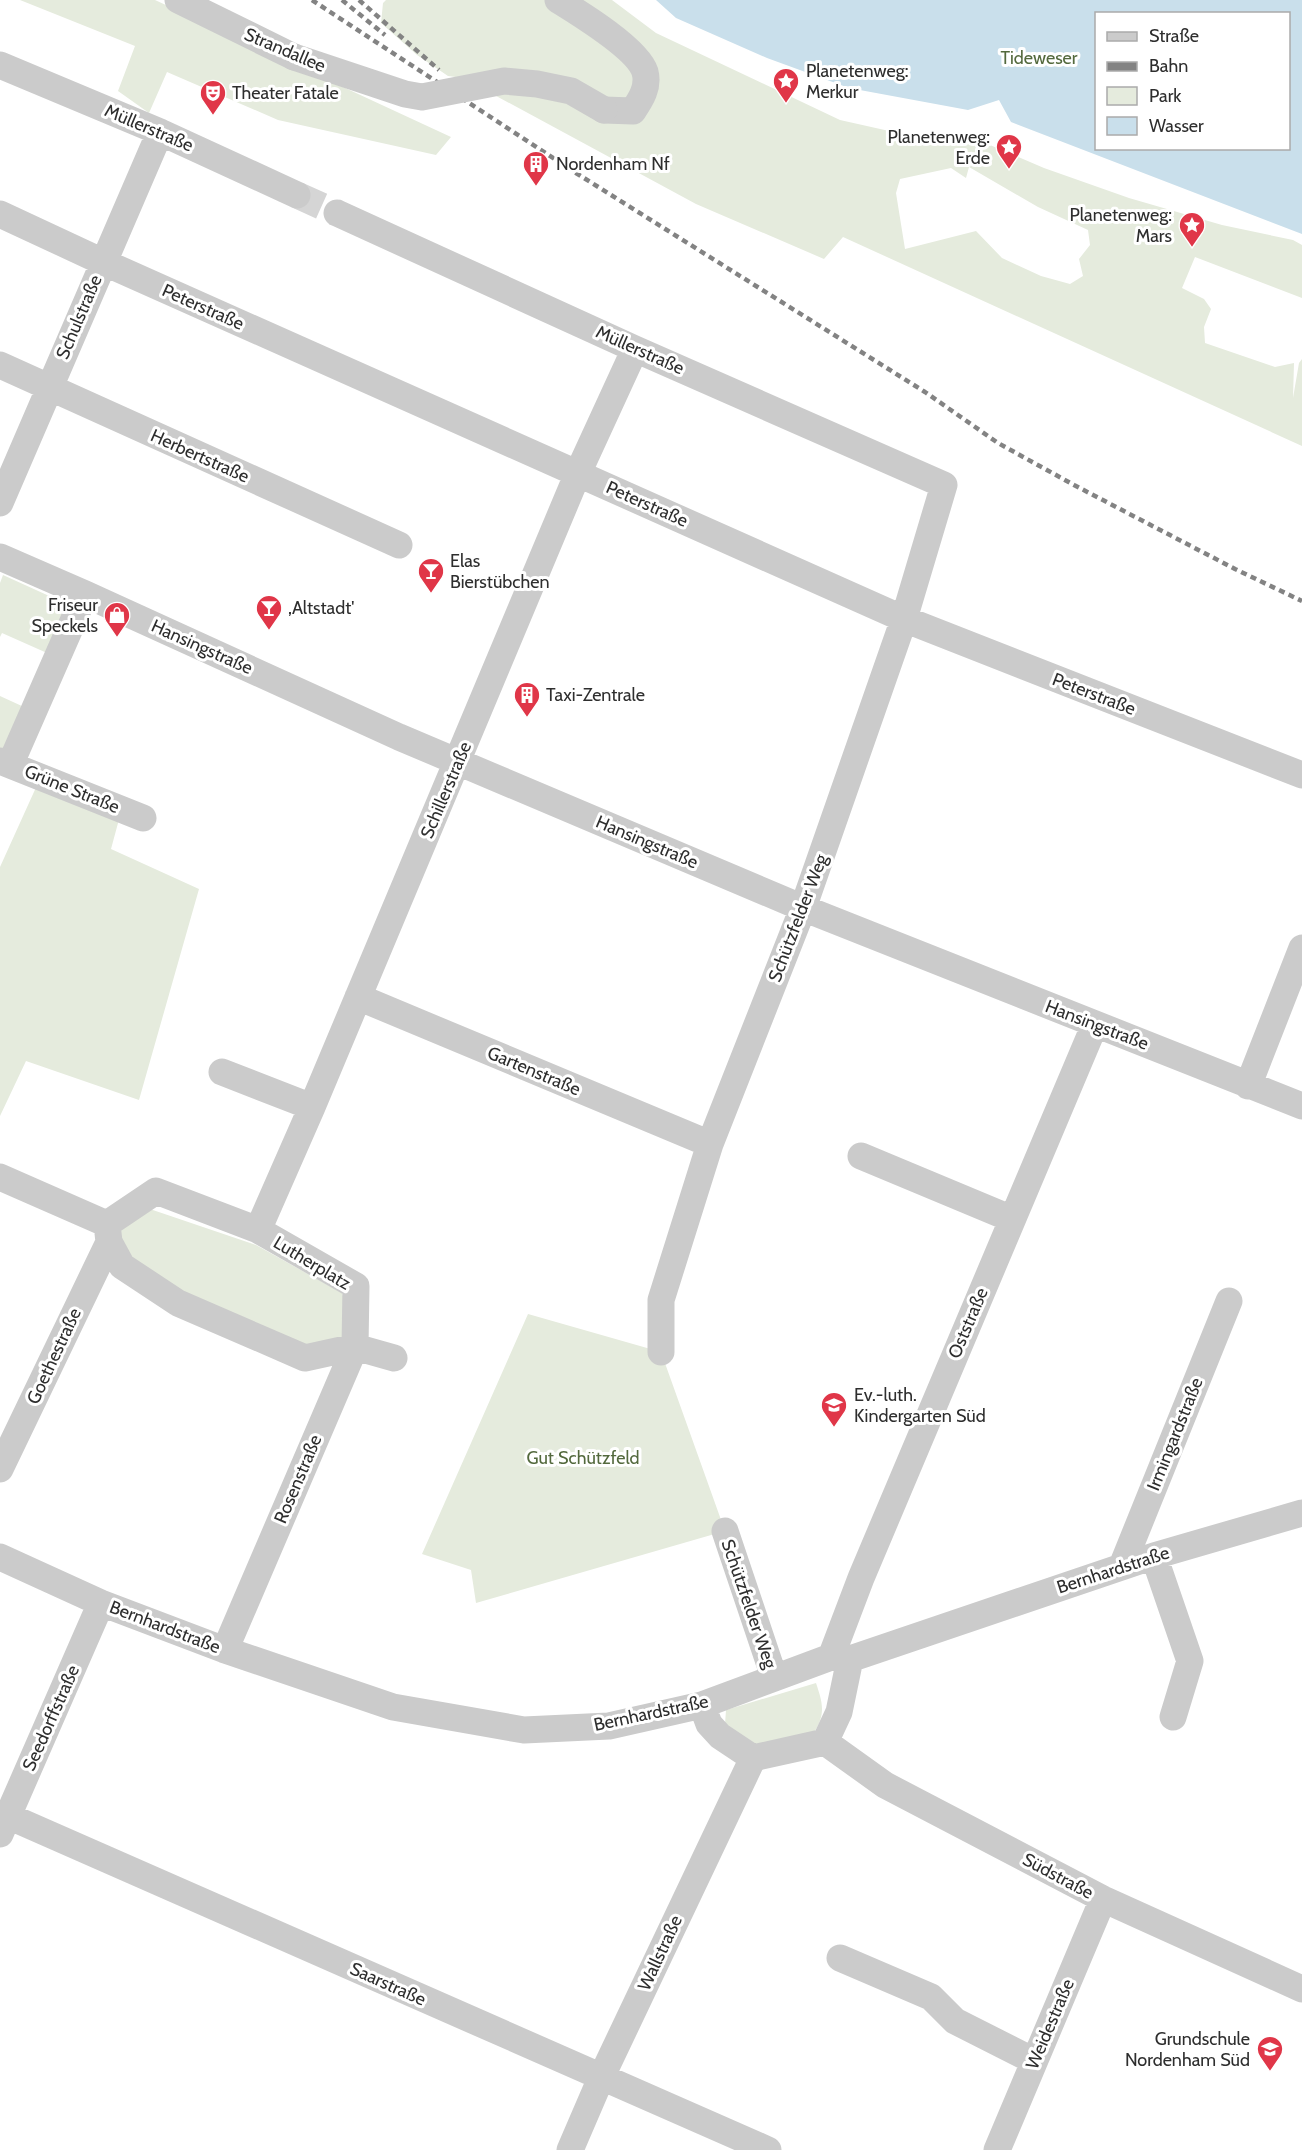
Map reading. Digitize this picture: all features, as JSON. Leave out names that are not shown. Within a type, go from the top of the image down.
[{"type":"street","name":"Strandallee","points":[[177,0],[294,57],[405,94],[422,97],[504,81],[537,84],[571,91],[604,110],[633,111],[644,94],[645,71],[628,49],[558,0]]},
{"type":"street","name":"Müllerstraße","points":[[0,65],[160,132],[297,195]]},
{"type":"street","name":"Schulstraße","points":[[0,503],[160,132]]},
{"type":"street","name":"Müllerstraße","points":[[337,213],[634,349],[944,484]]},
{"type":"street","name":"Peterstraße","points":[[0,214],[904,619],[1302,775]]},
{"type":"street","name":"Schillerstraße","points":[[258,1230],[458,762],[578,473],[634,349]]},
{"type":"street","name":"Herbertstraße","points":[[0,365],[399,545]]},
{"type":"street","name":"Schützfelder Weg","points":[[661,1352],[661,1300],[710,1144],[803,908],[904,619],[944,484]]},
{"type":"street","name":"Hansingstraße","points":[[0,557],[458,762],[803,908],[1302,1106]]},
{"type":"street","points":[[5,763],[85,594]]},
{"type":"street","name":"Grüne Straße","points":[[5,763],[143,818]]},
{"type":"street","points":[[1248,1086],[1302,948]]},
{"type":"street","name":"Gartenstraße","points":[[358,997],[710,1144]]},
{"type":"street","name":"Oststraße","points":[[825,1742],[839,1712],[840,1658],[861,1578],[1095,1024]]},
{"type":"street","points":[[222,1072],[312,1107]]},
{"type":"street","points":[[861,1156],[1010,1225]]},
{"type":"street","points":[[0,1177],[108,1233],[122,1266],[178,1304],[305,1358],[355,1347],[394,1358]]},
{"type":"street","name":"Lutherplatz","points":[[108,1233],[156,1191],[258,1230],[356,1286],[355,1347]]},
{"type":"street","points":[[924,1199],[1010,1225]]},
{"type":"street","name":"Goethestraße","points":[[0,1469],[108,1233]]},
{"type":"street","name":"Irmingardstraße","points":[[1122,1566],[1229,1301]]},
{"type":"street","name":"Rosenstraße","points":[[225,1650],[355,1347]]},
{"type":"street","name":"Bernhardstraße","points":[[0,1557],[101,1603],[225,1650],[393,1707],[524,1730],[609,1726],[702,1705],[774,1677],[840,1658],[1154,1556],[1302,1513]]},
{"type":"street","name":"Schützfelder Weg","points":[[725,1531],[774,1677]]},
{"type":"street","points":[[1154,1556],[1190,1661],[1173,1717]]},
{"type":"street","name":"Seedorffstraße","points":[[4,1825],[101,1603]]},
{"type":"street","points":[[702,1705],[709,1725],[753,1758],[825,1742]]},
{"type":"street","name":"Südstraße","points":[[825,1742],[885,1785],[1102,1899],[1302,1989]]},
{"type":"street","name":"Wallstraße","points":[[570,2150],[600,2078],[753,1758]]},
{"type":"street","name":"Saarstraße","points":[[4,1825],[768,2150]]},
{"type":"street","name":"Weidestraße","points":[[997,2150],[1102,1899]]},
{"type":"street","points":[[840,1958],[931,1997],[955,2021],[1034,2061]]},
{"type":"green space","points":[[20,0],[155,0],[451,137],[436,155],[278,120],[167,72],[149,113],[118,91],[135,46]]},
{"type":"green space","points":[[386,0],[612,0],[656,33],[840,120],[916,137],[990,145],[1044,168],[1129,198],[1222,225],[1293,240],[1302,245],[1302,298],[1195,257],[1182,288],[1204,299],[1211,309],[1204,327],[1205,343],[1275,367],[1294,363],[1293,398],[1299,363],[1302,359],[1302,446],[843,237],[824,259],[696,204],[463,78],[448,76],[417,55],[381,23],[383,3]],"holes":[[[969,167],[1038,207],[1088,230],[1090,245],[1079,259],[1083,276],[1070,284],[1041,276],[1002,258],[976,231],[905,249],[896,193],[900,179],[951,168],[966,178]]]},
{"type":"green space","points":[[3,575],[69,605],[47,653],[2,633],[0,637],[0,583]]},
{"type":"green space","points":[[0,696],[24,707],[4,753],[0,752]]},
{"type":"green space","points":[[38,783],[121,812],[111,849],[199,889],[139,1100],[26,1061],[0,1116],[0,867]]},
{"type":"green space","points":[[144,1207],[256,1245],[342,1293],[351,1319],[344,1346],[303,1354],[179,1301],[115,1246],[111,1227]]},
{"type":"green space","name":"Gut Schützfeld","points":[[528,1314],[661,1352],[725,1531],[476,1603],[471,1570],[422,1554]]},
{"type":"green space","points":[[816,1683],[822,1715],[813,1734],[750,1746],[725,1724],[726,1710]]},
{"type":"water","name":"Tideweser","points":[[656,0],[1302,0],[1302,234],[1011,122],[999,100],[968,110],[849,88],[767,58],[676,18]]},
{"type":"tunnel","points":[[297,195],[337,213]]},
{"type":"railway","points":[[312,0],[576,173],[925,392],[998,443],[1235,569],[1302,601]]},
{"type":"railway","points":[[342,0],[385,35]]},
{"type":"railway","points":[[359,0],[439,70]]},
{"type":"place","name":"Planetenweg: Merkur","points":[[786,104]]},
{"type":"place","name":"Theater Fatale","points":[[213,116]]},
{"type":"place","name":"Planetenweg: Erde","points":[[1009,170]]},
{"type":"place","name":"Nordenham Nf","points":[[536,187]]},
{"type":"place","name":"Planetenweg: Mars","points":[[1192,248]]},
{"type":"place","name":"Elas Bierstübchen","points":[[431,594]]},
{"type":"place","name":",Altstadt'","points":[[269,631]]},
{"type":"place","name":"Friseur Speckels","points":[[117,638]]},
{"type":"place","name":"Taxi-Zentrale","points":[[527,718]]},
{"type":"place","name":"Ev.-luth. Kindergarten Süd","points":[[834,1428]]},
{"type":"place","name":"Grundschule Nordenham Süd","points":[[1270,2072]]}]
